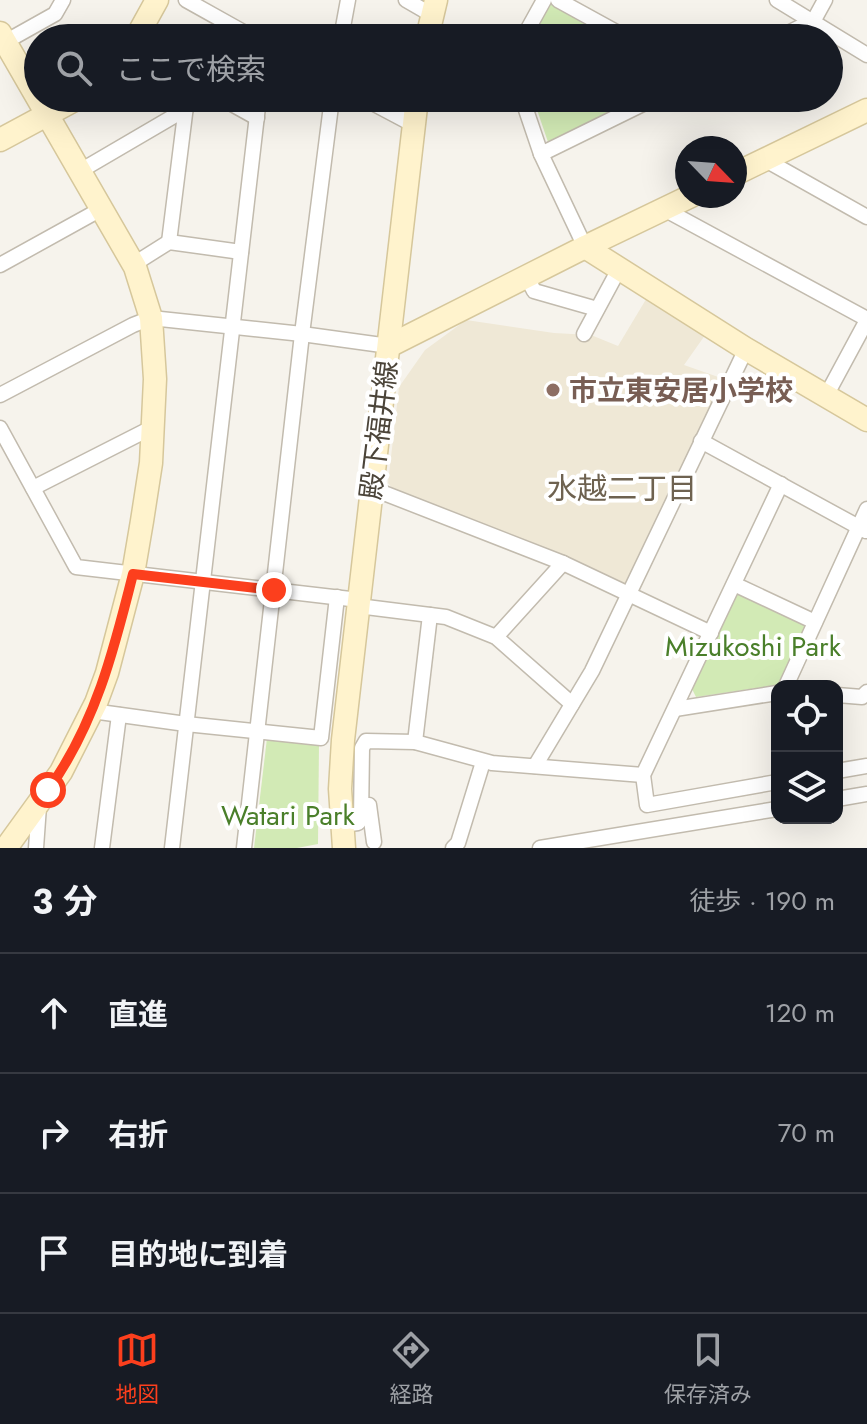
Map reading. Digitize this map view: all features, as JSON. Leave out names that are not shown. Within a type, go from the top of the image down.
[{"type":"street","points":[[33,24],[55,14],[63,0]]},
{"type":"street","points":[[144,24],[157,0]]},
{"type":"street","points":[[186,0],[229,24]]},
{"type":"street","points":[[344,24],[348,0]]},
{"type":"street","points":[[406,0],[434,7]]},
{"type":"street","points":[[531,24],[544,0]]},
{"type":"street","points":[[558,0],[602,24]]},
{"type":"street","points":[[777,0],[820,24]]},
{"type":"street","points":[[806,24],[814,20],[825,0]]},
{"type":"street","points":[[24,28],[3,38],[24,75]]},
{"type":"street","points":[[843,39],[867,55]]},
{"type":"street","points":[[747,168],[867,110]]},
{"type":"street","points":[[6,848],[61,772],[92,711],[107,673],[133,574],[151,463],[153,427],[155,379],[151,318],[134,264],[45,112]]},
{"type":"street","points":[[0,140],[52,112]]},
{"type":"street","points":[[80,171],[172,112]]},
{"type":"street","points":[[169,242],[185,112]]},
{"type":"street","points":[[246,112],[257,118]]},
{"type":"street","points":[[172,848],[258,112]]},
{"type":"street","points":[[244,848],[330,112]]},
{"type":"street","points":[[389,112],[414,125]]},
{"type":"street","points":[[0,395],[151,318],[389,346],[415,112]]},
{"type":"street","points":[[527,112],[541,154],[585,247],[746,349],[867,420]]},
{"type":"street","points":[[541,154],[626,112]]},
{"type":"street","points":[[764,159],[867,217]]},
{"type":"street","name":"殿下福井線","points":[[344,848],[342,755],[351,601],[371,488],[389,346],[675,204]]},
{"type":"street","points":[[0,265],[103,208]]},
{"type":"street","points":[[664,209],[867,320],[826,396]]},
{"type":"street","points":[[134,264],[169,242],[241,252]]},
{"type":"street","points":[[584,334],[619,269]]},
{"type":"street","points":[[527,277],[534,291],[597,309]]},
{"type":"street","points":[[535,766],[592,671],[746,349]]},
{"type":"street","points":[[33,488],[153,427]]},
{"type":"street","points":[[0,428],[76,567],[274,590],[446,617],[496,637],[572,704]]},
{"type":"street","points":[[701,441],[863,529]]},
{"type":"street","points":[[771,783],[647,805],[643,775],[781,484]]},
{"type":"street","points":[[371,488],[563,563],[711,633]]},
{"type":"street","points":[[789,680],[863,529],[867,509]]},
{"type":"street","points":[[496,637],[563,563]]},
{"type":"street","points":[[734,584],[815,622]]},
{"type":"street","points":[[92,711],[321,738],[351,601]]},
{"type":"street","points":[[415,742],[430,615]]},
{"type":"street","points":[[843,695],[862,697],[867,692]]},
{"type":"street","points":[[675,709],[771,694]]},
{"type":"street","points":[[102,848],[119,715]]},
{"type":"street","points":[[372,740],[369,807],[374,842]]},
{"type":"street","points":[[342,825],[358,823],[361,819],[362,748],[364,742],[372,740],[415,742],[483,762],[643,775]]},
{"type":"street","points":[[453,848],[458,843],[483,762]]},
{"type":"street","points":[[843,770],[867,766]]},
{"type":"street","points":[[843,798],[867,794]]},
{"type":"street","points":[[36,848],[40,801]]},
{"type":"street","points":[[540,848],[771,810]]},
{"type":"shaded area","points":[[648,296],[708,331],[684,365],[724,379],[629,583],[622,584],[392,488],[388,483],[399,387],[425,350],[466,320],[554,333],[591,335],[618,346]]},
{"type":"green space","points":[[549,3],[587,24],[538,24]]},
{"type":"green space","points":[[538,112],[608,112],[548,142]]},
{"type":"green space","name":"Mizukoshi Park","points":[[737,591],[806,624],[780,680],[771,680],[771,686],[696,697],[691,687]]},
{"type":"green space","name":"Watari Park","points":[[267,738],[319,744],[318,844],[297,848],[254,848]]},
{"type":"place","name":"市立東安居小学校","points":[[553,390]]},
{"type":"district","name":"水越二丁目","points":[[622,488]]},
{"type":"route","points":[[48,790],[61,772],[96,703],[133,574],[274,590]]}]
